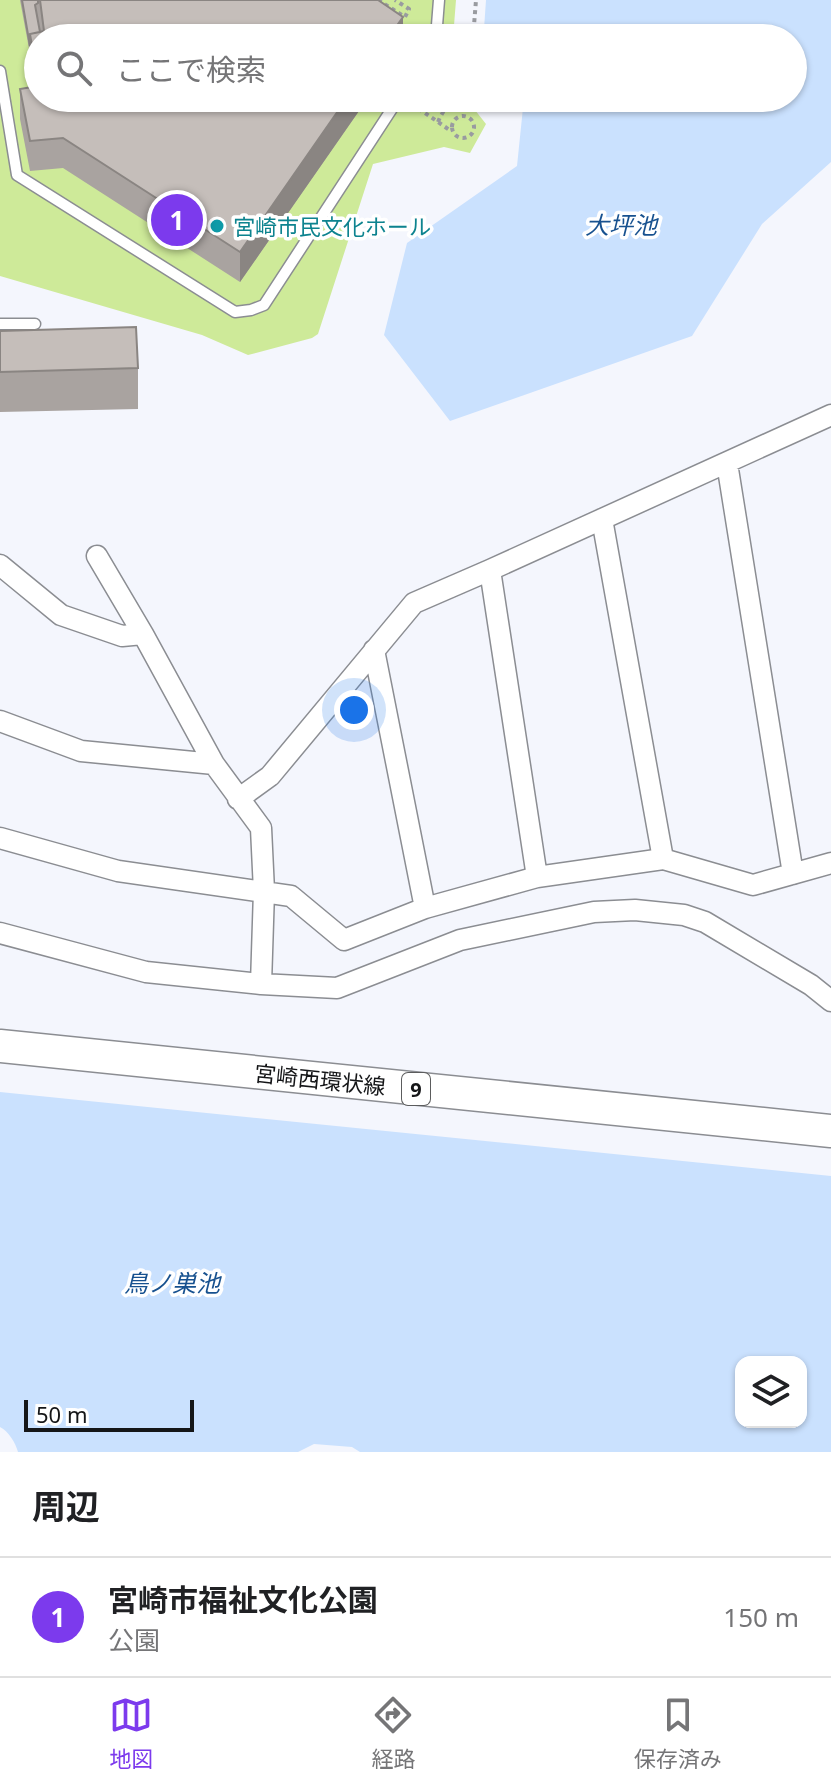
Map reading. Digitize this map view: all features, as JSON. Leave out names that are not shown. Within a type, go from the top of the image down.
[{"type":"main road","name":"宮崎西環状線","points":[[0,1046],[831,1131]]},
{"type":"street","points":[[238,799],[270,776],[414,603],[831,415]]},
{"type":"street","points":[[727,463],[793,874]]},
{"type":"street","points":[[602,519],[663,859]]},
{"type":"street","points":[[97,556],[214,764],[261,828],[264,891],[261,984]]},
{"type":"street","points":[[0,565],[61,615],[122,636],[143,634]]},
{"type":"street","points":[[490,570],[537,877]]},
{"type":"street","points":[[374,650],[425,908]]},
{"type":"street","points":[[0,721],[81,751],[214,764]]},
{"type":"street","points":[[0,838],[118,871],[291,896],[344,940],[425,908],[537,877],[663,859],[753,885],[831,863]]},
{"type":"street","points":[[0,933],[146,972],[337,988],[460,940],[594,912],[635,910],[684,915],[705,922],[798,977],[831,1001]]},
{"type":"lane","points":[[437,24],[439,0]]},
{"type":"lane","points":[[0,71],[17,175],[235,312],[264,305],[392,112]]},
{"type":"lane","points":[[0,318],[21,324]]},
{"type":"lane","points":[[0,324],[35,324]]},
{"type":"path","points":[[378,0],[405,17],[409,9],[395,0]]},
{"type":"path","points":[[473,24],[474,1]]},
{"type":"path","points":[[423,112],[461,138],[469,137],[474,127],[471,120],[465,116],[458,117],[451,125],[453,132]]},
{"type":"path","points":[[438,122],[443,112]]},
{"type":"green space","points":[[0,0],[456,0],[454,24],[24,24],[24,112],[477,112],[486,124],[470,153],[444,147],[373,164],[318,334],[312,338],[248,355],[202,335],[0,276]]},
{"type":"water","name":"大坪池","points":[[486,0],[831,0],[831,162],[762,224],[692,336],[450,421],[384,335],[407,243],[517,166],[523,112],[807,112],[807,24],[484,24]]},
{"type":"water","name":"鳥ノ巣池","points":[[0,1092],[831,1176],[831,1452],[360,1452],[352,1447],[314,1444],[298,1452],[18,1452],[0,1427]]},
{"type":"building","points":[[22,0],[38,0],[35,5],[39,24],[26,24]]},
{"type":"building","points":[[40,0],[378,0],[403,17],[398,24],[43,24]]},
{"type":"building","name":"宮崎市民文化ホール","points":[[24,88],[24,110],[20,89]]},
{"type":"building","name":"宮崎市民文化ホール","points":[[24,112],[337,112],[240,252],[63,138],[30,141]]},
{"type":"building","points":[[136,327],[138,368],[0,372],[0,331]]},
{"type":"place","name":"宮崎市福祉文化公園","points":[[177,220]]},
{"type":"place","name":"宮崎市民文化ホール","points":[[217,226]]}]
